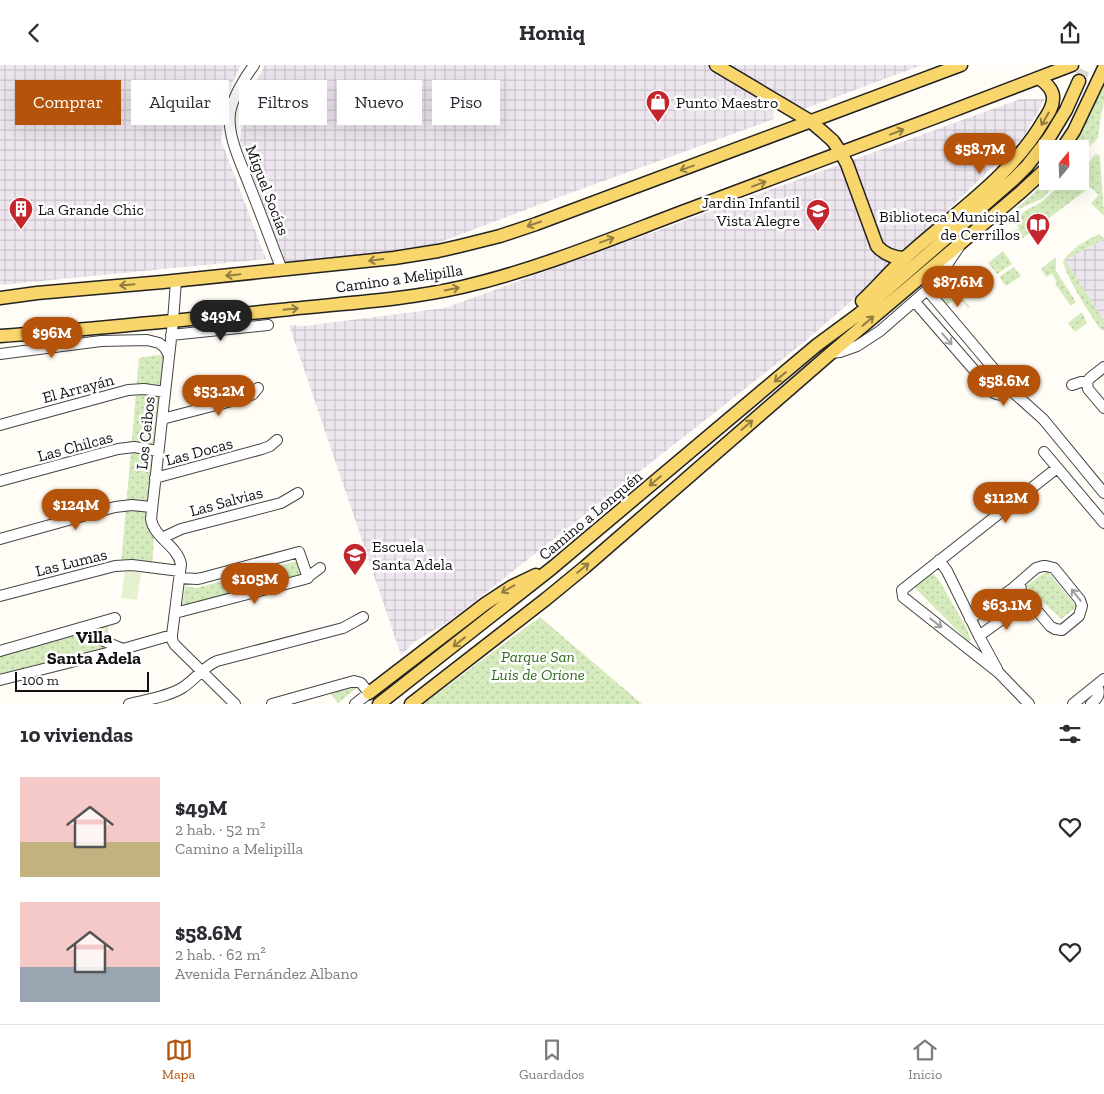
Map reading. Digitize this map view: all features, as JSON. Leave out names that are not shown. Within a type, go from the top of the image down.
[{"type":"main road","points":[[716,65],[810,121],[828,136],[841,153],[847,164],[877,246],[883,269],[881,281]]},
{"type":"main road","name":"Camino a Melipilla","points":[[0,298],[282,270],[419,254],[460,246],[500,236],[536,224],[961,65]]},
{"type":"main road","name":"Camino a Melipilla","points":[[0,336],[173,321],[404,297],[465,286],[557,258],[1072,65]]},
{"type":"main road","points":[[1068,140],[1104,68]]},
{"type":"main road","points":[[816,345],[905,258],[997,178],[1031,141],[1046,117],[1053,100],[1051,89],[1039,78]]},
{"type":"main road","points":[[816,345],[859,314],[1014,179],[1049,138],[1066,110],[1079,81]]},
{"type":"main road","points":[[781,131],[787,118],[783,105]]},
{"type":"main road","points":[[411,704],[566,582],[1039,176]]},
{"type":"main road","points":[[877,246],[890,256],[905,258]]},
{"type":"main road","name":"Camino a Lonquén","points":[[379,704],[552,568],[816,345]]},
{"type":"main road","points":[[369,693],[493,598],[522,581],[552,568]]},
{"type":"street","name":"Miguel Socías","points":[[254,65],[232,105],[231,131],[282,270]]},
{"type":"street","points":[[831,353],[849,349],[865,342],[915,302],[939,279],[963,242]]},
{"type":"street","name":"Los Ceibos","points":[[176,281],[150,519],[156,532],[179,557],[181,564],[180,575]]},
{"type":"street","points":[[928,291],[1019,398],[1043,419],[1104,493]]},
{"type":"street","points":[[915,302],[994,393],[1001,395],[1011,389]]},
{"type":"street","points":[[171,335],[268,325]]},
{"type":"street","points":[[0,353],[101,341],[147,340],[159,343],[169,355]]},
{"type":"street","points":[[1104,367],[1090,378],[1087,383],[1088,389],[1104,408]]},
{"type":"street","points":[[1072,385],[1080,382],[1087,383]]},
{"type":"street","points":[[162,419],[247,397],[258,388]]},
{"type":"street","name":"El Arrayán","points":[[0,425],[128,390],[165,391]]},
{"type":"street","name":"Las Docas","points":[[155,478],[262,449],[270,446],[277,440]]},
{"type":"street","name":"Las Chilcas","points":[[0,481],[118,449],[134,447],[158,451]]},
{"type":"street","points":[[1044,452],[1104,523]]},
{"type":"street","points":[[1029,704],[999,673],[903,597],[902,590],[1058,468]]},
{"type":"street","name":"Las Salvias","points":[[162,538],[181,529],[281,503],[298,493]]},
{"type":"street","points":[[0,539],[116,507],[132,505],[152,507]]},
{"type":"street","name":"Las Lumas","points":[[0,596],[115,566],[137,565],[197,579],[299,552],[308,577]]},
{"type":"street","points":[[939,560],[947,571],[999,673]]},
{"type":"street","points":[[970,619],[1036,568],[1043,566],[1050,567],[1056,571],[1078,597],[1082,606],[1080,616],[1062,630],[1058,630],[1050,626],[1016,585]]},
{"type":"street","points":[[175,613],[305,579],[320,568]]},
{"type":"street","points":[[180,575],[172,635],[174,643],[235,704]]},
{"type":"street","points":[[1016,585],[1020,606]]},
{"type":"street","points":[[979,637],[1020,606],[1034,607]]},
{"type":"street","points":[[129,704],[175,691],[188,684],[207,666],[217,661],[342,628],[362,617]]},
{"type":"street","points":[[0,651],[115,618]]},
{"type":"street","points":[[80,628],[94,637],[123,649]]},
{"type":"street","points":[[0,680],[172,635]]},
{"type":"street","points":[[272,704],[354,681],[361,683],[369,693],[355,704]]},
{"type":"street","points":[[1097,700],[1101,682]]},
{"type":"street","points":[[1073,704],[1101,682]]},
{"type":"shaded area","points":[[0,65],[241,65],[229,93],[229,80],[131,80],[131,125],[224,125],[221,140],[266,259],[0,285]]},
{"type":"shaded area","points":[[265,65],[709,65],[773,101],[774,119],[427,247],[284,263],[240,141],[242,125],[327,125],[327,80],[257,80]]},
{"type":"shaded area","points":[[728,65],[922,65],[804,109]]},
{"type":"shaded area","points":[[1020,99],[1045,99],[1022,139],[862,292],[803,343],[475,601],[445,624],[414,642],[401,655],[289,325],[304,326],[445,308]]},
{"type":"shaded area","points":[[1104,239],[1104,321],[1065,260]]},
{"type":"green space","points":[[1104,85],[1104,102],[1098,138],[1089,147],[1089,140],[1074,140]]},
{"type":"green space","points":[[1096,154],[1100,156],[1104,216],[1091,203],[1099,195],[1089,188],[1089,162]]},
{"type":"green space","points":[[1039,187],[1039,190],[1049,190],[1041,199],[1012,214],[1001,226],[999,223]]},
{"type":"green space","points":[[1054,190],[1086,190],[1019,241],[1014,239],[1009,232],[1019,229],[1017,226],[1023,213]]},
{"type":"green space","points":[[1099,234],[1104,239],[1065,260],[1104,321],[1104,330],[1102,331],[1085,307],[1065,269],[1063,261],[1075,248]]},
{"type":"green space","points":[[1003,251],[1012,264],[997,274],[988,263]]},
{"type":"green space","points":[[1056,257],[1056,271],[1076,302],[1071,306],[1055,284],[1057,282],[1052,274],[1046,277],[1041,269]]},
{"type":"green space","points":[[1014,267],[1021,276],[1006,286],[999,277]]},
{"type":"green space","points":[[951,286],[970,307],[968,308],[958,297],[946,306],[938,297]]},
{"type":"green space","points":[[1082,312],[1087,323],[1075,332],[1068,323]]},
{"type":"green space","points":[[165,354],[152,568],[121,565],[139,358]]},
{"type":"green space","points":[[297,561],[301,578],[182,607],[185,586],[196,588]]},
{"type":"green space","points":[[125,570],[141,573],[137,600],[121,598]]},
{"type":"green space","points":[[1047,571],[1077,607],[1061,619],[1026,586]]},
{"type":"green space","points":[[932,572],[939,580],[966,627],[971,640],[969,642],[915,588],[914,585]]},
{"type":"green space","name":"Parque San Luis de Orione","points":[[540,617],[642,704],[423,704]]},
{"type":"green space","points":[[109,623],[107,640],[111,646],[77,659],[0,678],[0,654]]},
{"type":"green space","points":[[351,684],[357,688],[338,703],[328,691]]},
{"type":"tunnel","points":[[1079,81],[1086,65]]},
{"type":"place","name":"Punto Maestro","points":[[658,123]]},
{"type":"place","name":"La Grande Chic","points":[[21,230]]},
{"type":"place","name":"Jardin Infantil Vista Alegre","points":[[818,232]]},
{"type":"place","name":"Biblioteca Municipal de Cerrillos","points":[[1038,246]]},
{"type":"place","name":"Escuela Santa Adela","points":[[355,576]]},
{"type":"district","name":"Villa Santa Adela","points":[[94,648]]}]
